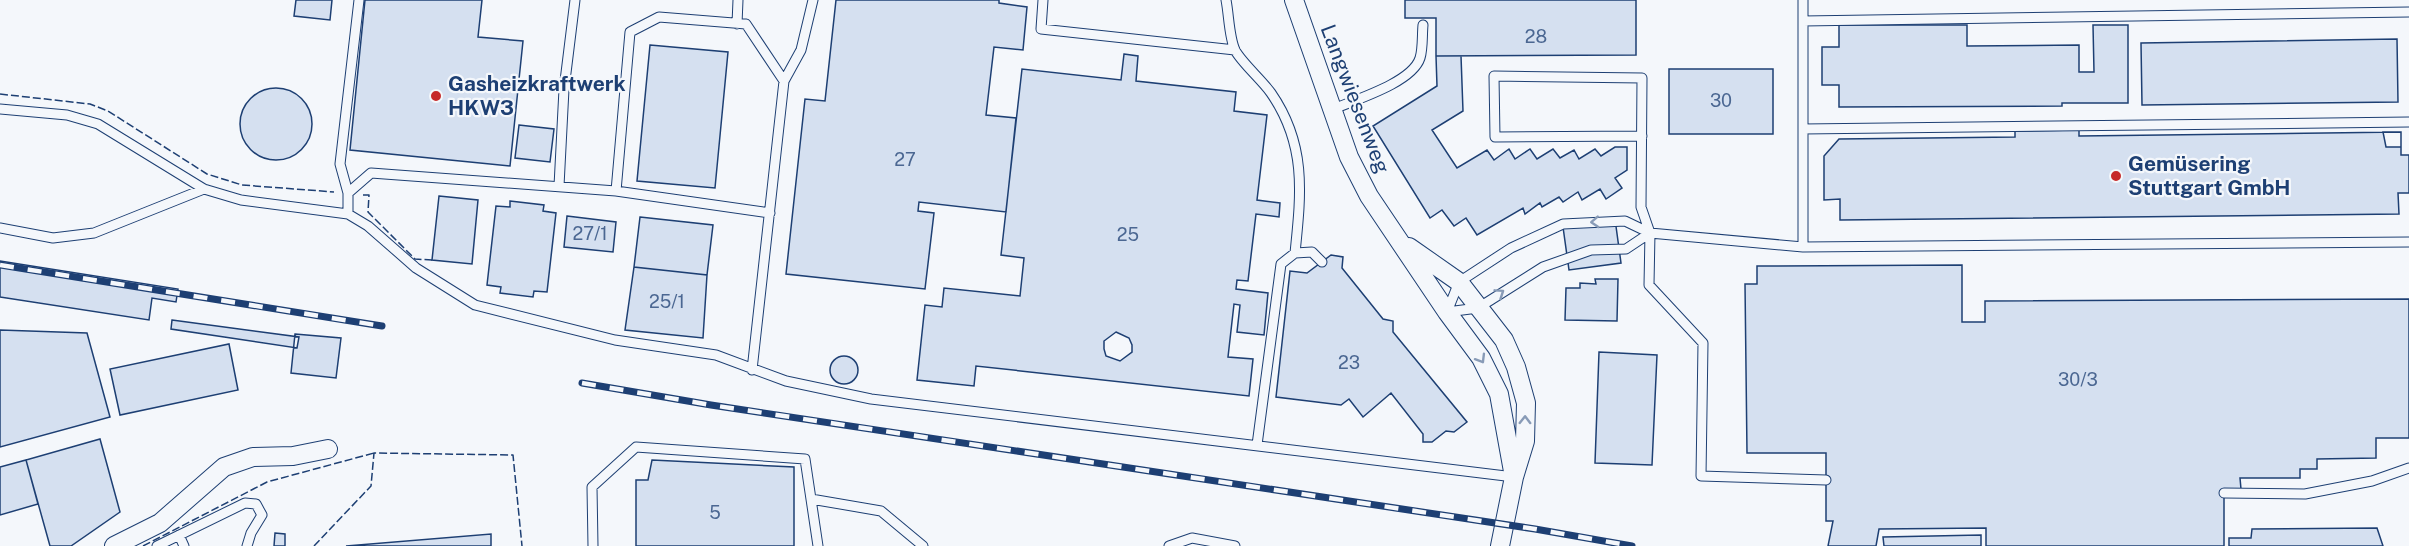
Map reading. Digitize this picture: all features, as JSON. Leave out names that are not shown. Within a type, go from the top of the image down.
[{"type":"street","name":"Langwiesenweg","points":[[1294,0],[1348,157],[1368,196],[1481,358],[1499,394],[1514,477]]},
{"type":"street","name":"Langwiesenweg","points":[[1400,240],[1459,282],[1504,340],[1516,368],[1526,403],[1525,441],[1514,477],[1500,546]]},
{"type":"street","points":[[114,546],[160,523],[224,467],[253,457],[292,456],[328,449]]},
{"type":"lane","points":[[348,214],[348,193],[340,164],[359,0]]},
{"type":"lane","points":[[559,186],[564,89],[574,0]]},
{"type":"lane","points":[[737,24],[738,0]]},
{"type":"lane","points":[[752,369],[784,81],[801,50],[813,0]]},
{"type":"lane","points":[[1043,0],[1041,29],[1235,50]]},
{"type":"lane","points":[[1226,0],[1235,50],[1272,94],[1297,148],[1301,170],[1301,197],[1295,254]]},
{"type":"lane","points":[[1803,0],[1803,247]]},
{"type":"lane","points":[[1803,21],[2409,12]]},
{"type":"lane","points":[[616,191],[630,32],[659,17],[746,24],[784,81]]},
{"type":"lane","points":[[1331,110],[1391,85],[1410,72],[1420,59],[1423,25]]},
{"type":"lane","points":[[1642,136],[1496,137],[1494,76],[1642,78],[1642,136],[1641,207],[1650,234],[1650,285],[1703,343],[1701,476],[1826,480]]},
{"type":"lane","points":[[0,109],[67,115],[98,124],[204,189],[241,200],[348,214],[368,226],[416,268],[475,305],[615,340],[716,355],[786,381],[871,399],[1514,477]]},
{"type":"lane","points":[[1803,129],[2409,122]]},
{"type":"lane","points":[[348,193],[371,172],[616,191],[770,213]]},
{"type":"lane","points":[[0,228],[53,238],[94,233],[204,189]]},
{"type":"lane","points":[[1650,234],[1626,249],[1591,250],[1542,267],[1478,308],[1447,312],[1459,282],[1511,248],[1563,224],[1625,220],[1650,234],[1803,247],[2409,242]]},
{"type":"lane","points":[[1257,445],[1281,264],[1295,254],[1312,252],[1322,262]]},
{"type":"lane","points":[[592,546],[592,487],[636,447],[805,459],[818,546]]},
{"type":"lane","points":[[2224,493],[2305,494],[2372,482],[2409,468]]},
{"type":"lane","points":[[811,500],[881,511],[923,546]]},
{"type":"lane","points":[[158,546],[245,503],[256,504],[262,515],[251,533],[247,546]]},
{"type":"lane","points":[[179,535],[184,546]]},
{"type":"lane","points":[[1169,546],[1191,538],[1234,546]]},
{"type":"building","points":[[296,0],[332,0],[330,20],[294,16]]},
{"type":"building","name":"Gasheizkraftwerk HKW3","points":[[365,0],[482,0],[478,37],[523,41],[510,166],[350,150]]},
{"type":"building","points":[[836,0],[999,0],[999,3],[1027,7],[1023,50],[994,47],[986,115],[1016,118],[1006,212],[919,202],[918,211],[934,213],[925,289],[786,274],[805,99],[825,101]]},
{"type":"building","points":[[1405,0],[1636,0],[1636,55],[1436,56],[1436,18],[1405,18]]},
{"type":"building","points":[[1839,25],[1967,25],[1967,46],[2079,45],[2079,72],[2094,72],[2093,25],[2128,25],[2128,103],[2062,103],[2062,106],[1839,107],[1839,85],[1822,85],[1822,47],[1839,47]]},
{"type":"building","points":[[2397,39],[2398,102],[2142,105],[2141,43]]},
{"type":"building","points":[[650,45],[728,52],[715,188],[637,181]]},
{"type":"building","points":[[1124,54],[1138,56],[1136,81],[1236,92],[1234,111],[1267,115],[1257,200],[1280,203],[1279,217],[1256,214],[1248,281],[1237,280],[1236,289],[1268,293],[1264,335],[1237,332],[1240,305],[1234,304],[1228,357],[1253,359],[1249,396],[976,366],[974,386],[917,380],[925,305],[942,307],[944,288],[1020,296],[1024,258],[1001,255],[1022,69],[1121,80]],"holes":[[[1116,332],[1129,338],[1132,352],[1120,361],[1106,356],[1104,341]]]},
{"type":"building","points":[[1436,56],[1461,56],[1463,111],[1432,130],[1457,168],[1487,150],[1494,160],[1509,149],[1515,159],[1530,149],[1537,159],[1553,149],[1560,158],[1574,150],[1579,159],[1595,149],[1601,156],[1615,147],[1627,147],[1627,170],[1615,178],[1622,188],[1606,199],[1600,189],[1582,200],[1578,192],[1563,202],[1559,197],[1542,207],[1540,203],[1525,214],[1523,208],[1477,235],[1466,218],[1454,226],[1442,210],[1430,218],[1373,126],[1437,86]]},
{"type":"building","points":[[1669,69],[1773,69],[1773,134],[1669,134]]},
{"type":"building","points":[[276,88],[296,94],[306,104],[312,124],[306,144],[296,154],[276,160],[256,154],[246,144],[240,124],[246,104],[256,94]]},
{"type":"building","points":[[519,125],[554,129],[550,162],[515,158]]},
{"type":"building","name":"Gemüsering Stuttgart GmbH","points":[[2079,130],[2079,136],[2401,132],[2401,155],[2409,155],[2409,193],[2398,193],[2399,214],[1840,220],[1840,199],[1824,200],[1824,156],[1839,139],[2015,137],[2015,131]]},
{"type":"building","points":[[2383,132],[2401,132],[2401,147],[2386,147]]},
{"type":"building","points":[[439,196],[478,200],[472,264],[432,260]]},
{"type":"building","points":[[510,201],[544,205],[543,211],[556,213],[547,292],[534,291],[533,297],[500,293],[501,287],[487,285],[496,206],[510,207]]},
{"type":"building","points":[[567,216],[616,222],[613,252],[564,247]]},
{"type":"building","points":[[640,217],[713,225],[707,275],[634,267]]},
{"type":"building","points":[[1615,219],[1621,263],[1569,270],[1563,227]]},
{"type":"building","points":[[1331,255],[1343,257],[1342,268],[1383,319],[1393,321],[1393,332],[1467,422],[1454,432],[1446,431],[1432,442],[1423,442],[1423,434],[1391,393],[1363,417],[1349,399],[1341,405],[1276,397],[1290,271],[1307,273]]},
{"type":"building","points":[[0,261],[178,289],[176,302],[152,298],[149,320],[0,297]]},
{"type":"building","points":[[1962,265],[1962,322],[1985,322],[1985,301],[2409,299],[2409,438],[2376,438],[2376,458],[2317,459],[2317,469],[2300,469],[2300,478],[2240,478],[2241,489],[2224,489],[2224,546],[1986,546],[1986,528],[1879,529],[1876,546],[1828,546],[1833,521],[1826,521],[1826,453],[1747,453],[1745,284],[1757,284],[1757,266]]},
{"type":"building","points":[[634,267],[707,275],[703,338],[625,330]]},
{"type":"building","points":[[1595,279],[1618,279],[1617,321],[1565,320],[1566,288],[1580,288],[1580,283],[1596,284]]},
{"type":"building","points":[[172,320],[299,337],[297,348],[171,329]]},
{"type":"building","points":[[0,330],[87,333],[110,417],[0,447]]},
{"type":"building","points":[[295,334],[341,338],[336,378],[291,373]]},
{"type":"building","points":[[229,344],[238,390],[120,415],[110,369]]},
{"type":"building","points":[[1599,352],[1657,355],[1652,465],[1595,463]]},
{"type":"building","points":[[844,356],[854,360],[858,370],[854,380],[844,384],[834,380],[830,370],[834,360]]},
{"type":"building","points":[[100,439],[120,512],[71,546],[50,546],[26,460]]},
{"type":"building","points":[[26,460],[38,504],[0,515],[0,467]]},
{"type":"building","points":[[652,460],[794,467],[794,546],[636,546],[636,480],[648,480]]},
{"type":"building","points":[[2377,528],[2383,546],[2229,546],[2229,538],[2251,538],[2252,529]]},
{"type":"building","points":[[275,533],[285,534],[285,546],[274,546]]},
{"type":"building","points":[[491,534],[491,546],[346,546]]},
{"type":"building","points":[[1981,535],[1981,546],[1884,546],[1883,537]]},
{"type":"railway","points":[[0,265],[382,326]]},
{"type":"railway","points":[[582,383],[711,405],[1535,529],[1632,546]]},
{"type":"fence","points":[[0,94],[90,104],[108,111],[207,174],[242,185],[334,192]]},
{"type":"fence","points":[[363,195],[369,195],[368,212],[415,259],[432,260]]},
{"type":"fence","points":[[143,546],[267,482],[374,453]]},
{"type":"fence","points":[[314,546],[371,486],[374,453],[513,455],[522,546]]},
{"type":"place","name":"Gasheizkraftwerk HKW3","points":[[436,96]]},
{"type":"place","name":"Gemüsering Stuttgart GmbH","points":[[2116,176]]}]
